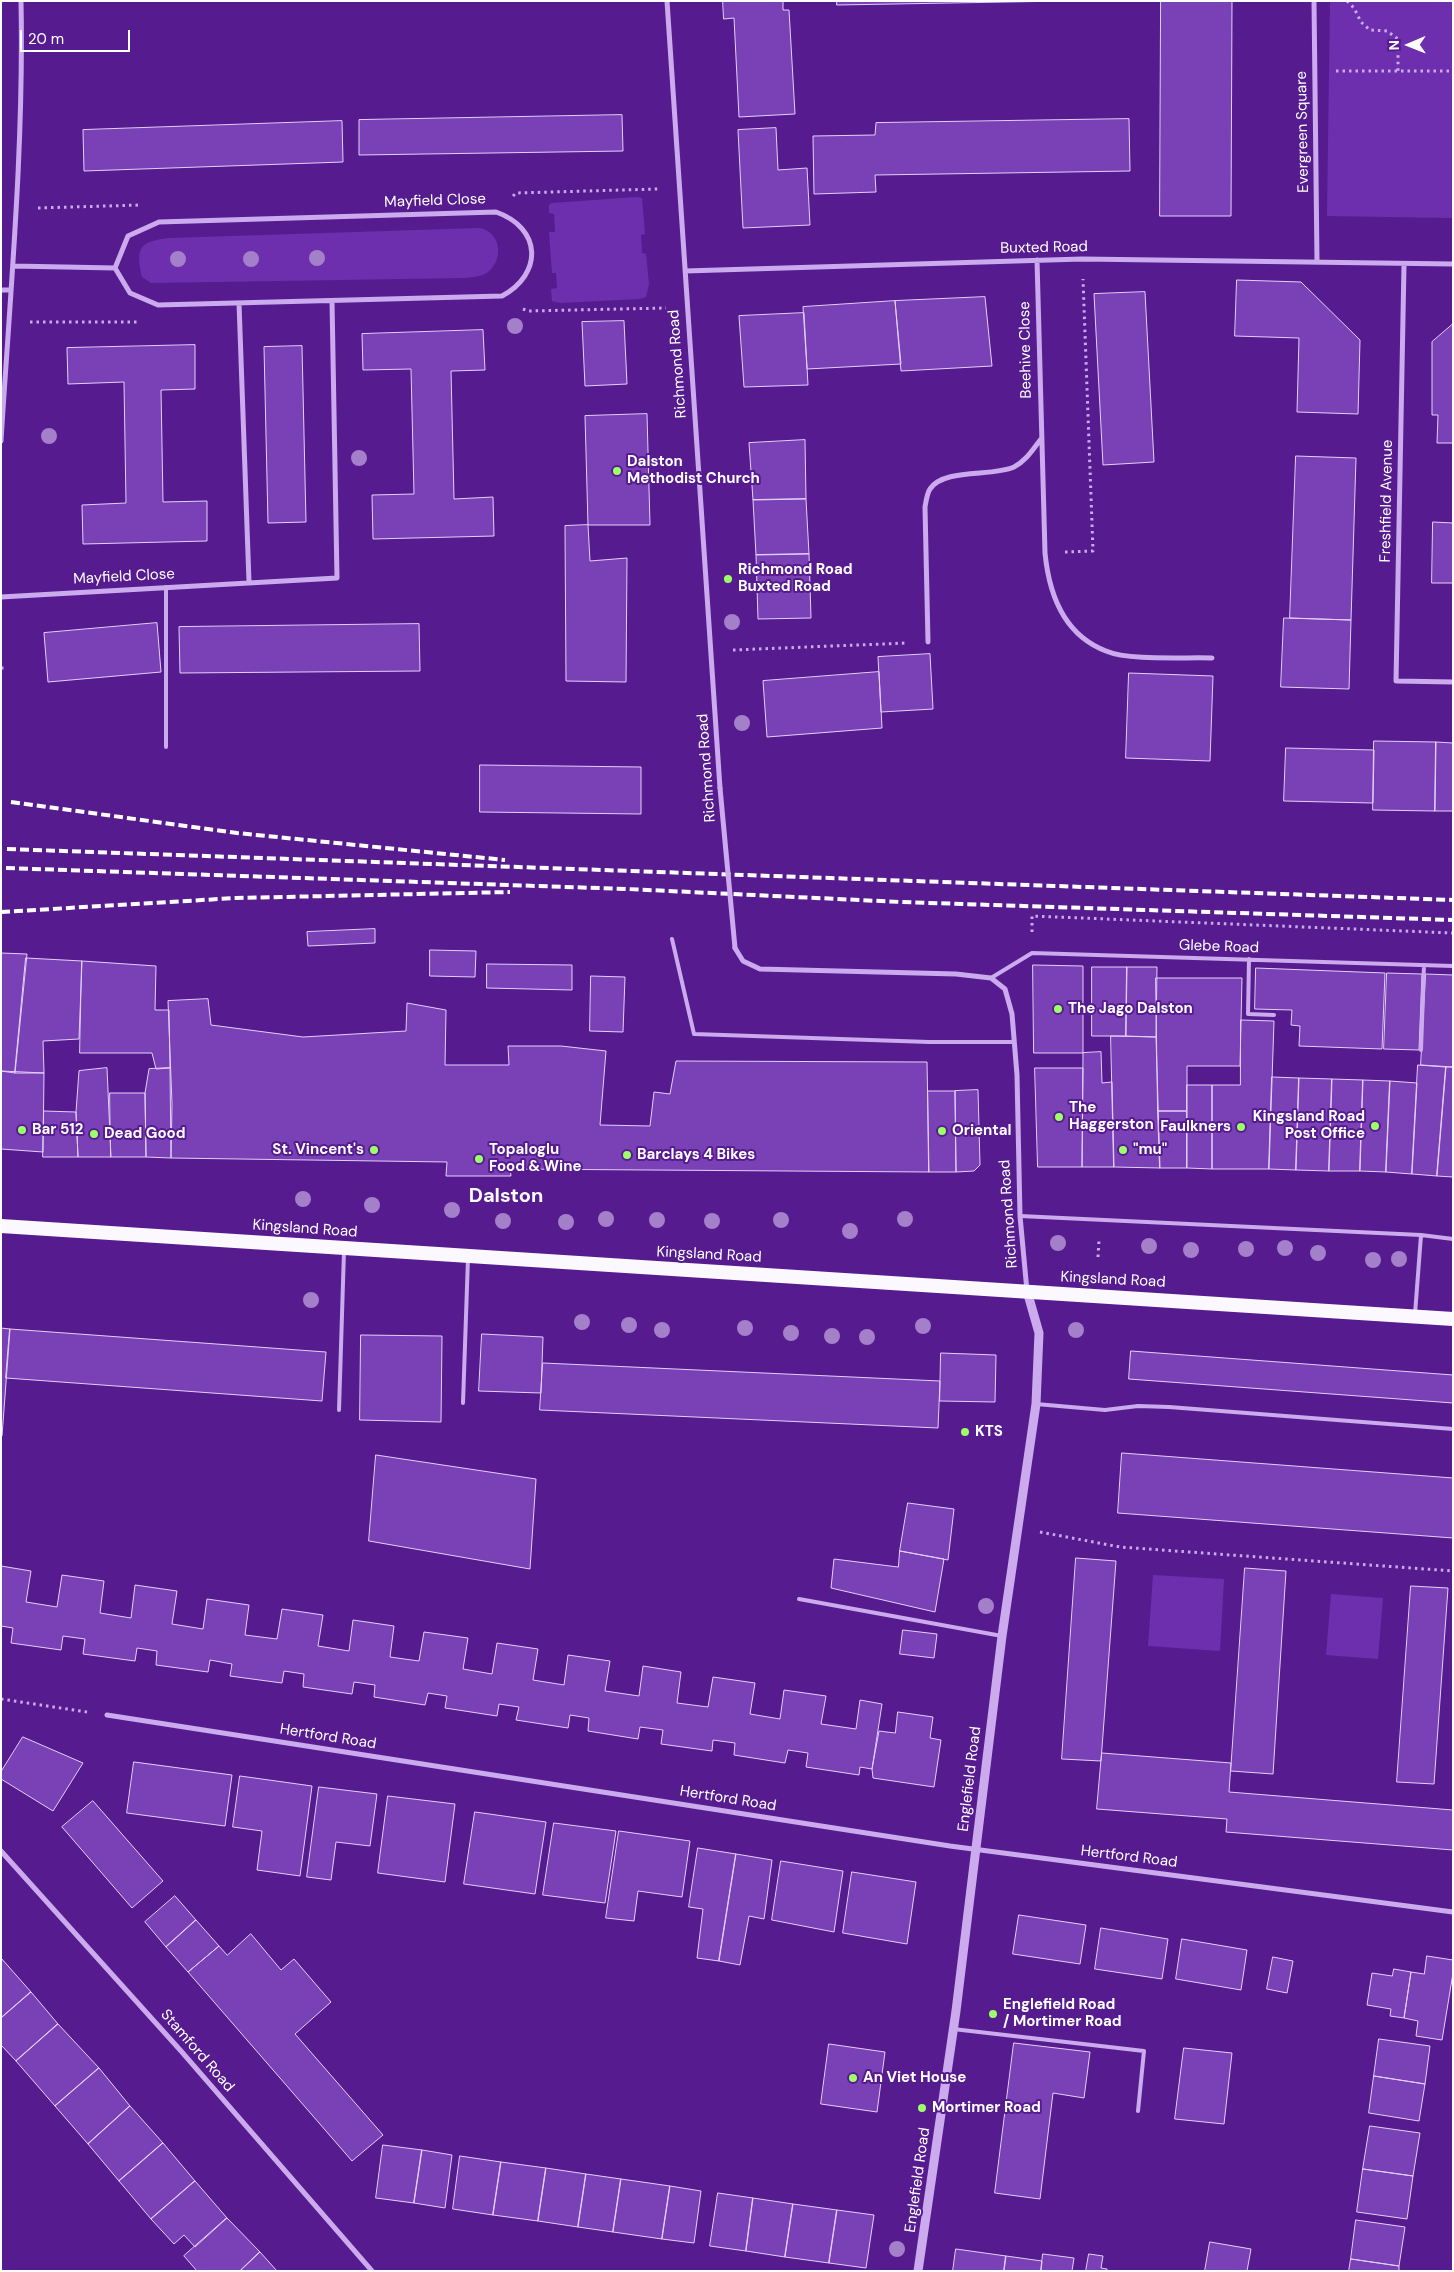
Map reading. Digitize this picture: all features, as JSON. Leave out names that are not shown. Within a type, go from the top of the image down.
[{"type":"highway","name":"Kingsland Road","points":[[1,1226],[1453,1318]]},
{"type":"street","points":[[1,441],[11,290],[22,52],[21,1]]},
{"type":"street","name":"Richmond Road","points":[[666,1],[720,788],[735,948],[743,961],[760,969],[956,974],[991,978],[1005,989],[1012,1014],[1017,1075],[1020,1216],[1027,1291]]},
{"type":"street","name":"Evergreen Square","points":[[1314,1],[1317,262]]},
{"type":"street","name":"Mayfield Close","points":[[116,268],[128,236],[159,222],[496,212],[510,216],[520,224],[528,234],[531,249],[530,266],[524,278],[515,289],[502,296]]},
{"type":"street","name":"Buxted Road","points":[[685,271],[1082,259],[1404,265],[1453,264]]},
{"type":"street","name":"Beehive Close","points":[[1037,260],[1045,553],[1047,573],[1053,595],[1061,613],[1074,630],[1089,642],[1106,651],[1125,656],[1212,658]]},
{"type":"street","name":"Freshfield Avenue","points":[[1404,265],[1396,681],[1453,682]]},
{"type":"street","points":[[12,266],[116,268],[130,293],[158,305],[502,296]]},
{"type":"street","points":[[1,290],[11,290]]},
{"type":"street","name":"Mayfield Close","points":[[1,597],[337,578],[332,301]]},
{"type":"street","points":[[239,303],[249,582]]},
{"type":"street","points":[[928,642],[925,508],[930,489],[942,479],[960,475],[999,472],[1015,466],[1028,456],[1041,439]]},
{"type":"street","name":"Englefield Road","points":[[918,2271],[953,2029],[1002,1636],[1036,1404],[1039,1333],[1027,1291]]},
{"type":"street","name":"Hertford Road","points":[[107,1715],[975,1850],[1453,1912]]},
{"type":"street","name":"Stamford Road","points":[[1,1851],[181,2051],[372,2271]]},
{"type":"lane","points":[[166,587],[166,747]]},
{"type":"lane","points":[[672,939],[694,1034],[929,1042],[1014,1042]]},
{"type":"lane","points":[[991,978],[1032,953]]},
{"type":"lane","name":"Glebe Road","points":[[1032,953],[1453,966]]},
{"type":"lane","points":[[1249,959],[1248,1014],[1274,1015]]},
{"type":"lane","points":[[1421,1050],[1424,965]]},
{"type":"lane","points":[[1020,1216],[1421,1235],[1453,1239]]},
{"type":"lane","points":[[1415,1316],[1421,1235]]},
{"type":"lane","points":[[339,1410],[344,1248]]},
{"type":"lane","points":[[463,1403],[468,1256]]},
{"type":"lane","points":[[1036,1404],[1105,1410],[1138,1406],[1169,1407],[1453,1428]]},
{"type":"lane","points":[[799,1599],[1002,1636]]},
{"type":"lane","points":[[953,2029],[1144,2051],[1138,2111]]},
{"type":"path","points":[[1347,1],[1354,8],[1361,22],[1370,30],[1387,31],[1398,39],[1398,71]]},
{"type":"path","points":[[1314,71],[1453,71]]},
{"type":"path","points":[[496,212],[516,193],[680,189]]},
{"type":"path","points":[[46,208],[160,204],[159,222]]},
{"type":"path","points":[[1045,553],[1092,551],[1082,259]]},
{"type":"path","points":[[502,296],[528,311],[687,308]]},
{"type":"path","points":[[42,322],[158,322],[158,305]]},
{"type":"path","points":[[712,651],[928,642]]},
{"type":"path","points":[[1032,953],[1032,916],[1453,933]]},
{"type":"path","points":[[1098,1257],[1100,1231]]},
{"type":"path","points":[[1017,1528],[1120,1547],[1453,1572]]},
{"type":"path","points":[[1,1699],[107,1715]]},
{"type":"shaded area","points":[[1330,1],[1453,1],[1453,218],[1327,216]]},
{"type":"shaded area","points":[[642,198],[645,234],[641,235],[642,253],[646,254],[649,284],[646,297],[639,299],[560,303],[552,301],[551,289],[557,288],[556,273],[552,273],[549,232],[555,232],[554,214],[549,213],[549,205],[552,203]]},
{"type":"shaded area","points":[[479,228],[492,234],[496,240],[498,246],[497,260],[488,272],[480,276],[465,278],[151,283],[142,277],[139,259],[142,247],[146,244],[170,238]]},
{"type":"shaded area","points":[[1153,1575],[1224,1579],[1220,1651],[1148,1646]]},
{"type":"shaded area","points":[[1331,1594],[1383,1598],[1378,1659],[1326,1655]]},
{"type":"building","points":[[723,1],[783,1],[783,10],[789,10],[795,114],[739,117],[734,18],[724,19]]},
{"type":"building","points":[[837,1],[1064,1],[837,5]]},
{"type":"building","points":[[1161,1],[1232,1],[1231,216],[1160,216]]},
{"type":"building","points":[[622,115],[623,151],[359,155],[359,120]]},
{"type":"building","points":[[1129,119],[1130,171],[875,175],[876,192],[814,194],[813,136],[875,135],[876,123]]},
{"type":"building","points":[[342,121],[343,162],[84,171],[83,130]]},
{"type":"building","points":[[776,128],[778,170],[807,168],[810,225],[743,228],[738,130]]},
{"type":"building","points":[[1237,280],[1301,282],[1360,340],[1358,414],[1297,412],[1299,338],[1235,336]]},
{"type":"building","points":[[1145,292],[1154,462],[1103,465],[1094,294]]},
{"type":"building","points":[[985,297],[992,366],[901,371],[895,301]]},
{"type":"building","points":[[895,301],[901,364],[807,369],[803,307]]},
{"type":"building","points":[[804,313],[808,385],[744,387],[739,316]]},
{"type":"building","points":[[624,321],[627,384],[585,386],[582,322]]},
{"type":"building","points":[[1453,324],[1453,443],[1437,443],[1438,415],[1432,415],[1432,342]]},
{"type":"building","points":[[483,330],[485,370],[451,371],[454,499],[493,497],[494,536],[373,539],[372,495],[414,494],[411,369],[363,370],[362,334]]},
{"type":"building","points":[[195,345],[195,389],[161,390],[163,502],[207,501],[207,541],[83,544],[82,505],[126,503],[124,382],[68,384],[67,348]]},
{"type":"building","points":[[302,346],[306,522],[268,523],[264,347]]},
{"type":"building","name":"Dalston Methodist Church","points":[[647,414],[650,525],[588,525],[585,416]]},
{"type":"building","points":[[805,440],[806,499],[753,500],[749,443]]},
{"type":"building","points":[[1296,456],[1356,458],[1351,620],[1290,618]]},
{"type":"building","points":[[806,499],[809,554],[756,555],[753,500]]},
{"type":"building","points":[[1433,522],[1453,523],[1453,583],[1432,583]]},
{"type":"building","points":[[588,525],[590,561],[627,558],[626,682],[566,681],[565,526]]},
{"type":"building","points":[[809,554],[811,618],[758,619],[756,555]]},
{"type":"building","points":[[1284,618],[1351,620],[1349,689],[1281,687]]},
{"type":"building","points":[[157,623],[161,672],[48,682],[44,633]]},
{"type":"building","points":[[419,624],[420,671],[180,673],[179,627]]},
{"type":"building","points":[[930,654],[933,709],[881,712],[878,657]]},
{"type":"building","points":[[879,672],[882,728],[767,737],[763,681]]},
{"type":"building","points":[[1129,673],[1213,676],[1210,761],[1126,758]]},
{"type":"building","points":[[1374,741],[1436,742],[1435,811],[1373,810]]},
{"type":"building","points":[[1436,742],[1453,743],[1453,811],[1435,811]]},
{"type":"building","points":[[1286,748],[1374,750],[1373,803],[1284,801]]},
{"type":"building","points":[[480,765],[641,767],[641,814],[480,812]]},
{"type":"building","points":[[375,929],[375,943],[308,946],[307,932]]},
{"type":"building","points":[[430,950],[476,951],[475,977],[430,976]]},
{"type":"building","points":[[1,953],[27,954],[15,1073],[1,1071]]},
{"type":"building","points":[[26,958],[82,961],[79,1039],[43,1041],[44,1073],[15,1073]]},
{"type":"building","points":[[82,961],[156,966],[155,1010],[169,1010],[170,1068],[156,1069],[152,1053],[80,1053]]},
{"type":"building","points":[[487,964],[572,965],[572,990],[487,988]]},
{"type":"building","name":"The Jago Dalston","points":[[1033,965],[1083,966],[1083,1053],[1034,1053]]},
{"type":"building","points":[[1092,967],[1127,967],[1126,1036],[1092,1036]]},
{"type":"building","points":[[1127,967],[1157,967],[1156,1037],[1126,1036]]},
{"type":"building","points":[[1256,968],[1385,973],[1382,1049],[1299,1046],[1300,1026],[1291,1025],[1292,1010],[1255,1009]]},
{"type":"building","points":[[1387,973],[1422,974],[1419,1050],[1384,1049]]},
{"type":"building","points":[[1426,974],[1453,975],[1453,1067],[1421,1065]]},
{"type":"building","points":[[591,976],[625,977],[623,1032],[590,1031]]},
{"type":"building","points":[[1156,978],[1242,978],[1240,1066],[1187,1066],[1187,1111],[1158,1111]]},
{"type":"building","points":[[208,999],[211,1025],[303,1037],[406,1031],[407,1003],[446,1010],[445,1065],[509,1065],[508,1046],[561,1046],[606,1051],[600,1125],[650,1126],[654,1092],[670,1094],[676,1061],[927,1062],[929,1172],[510,1169],[511,1176],[446,1176],[447,1162],[171,1158],[172,1104],[168,1001]]},
{"type":"building","name":"Faulkners","points":[[1241,1020],[1274,1021],[1269,1169],[1212,1169],[1212,1085],[1240,1085]]},
{"type":"building","points":[[1111,1036],[1156,1037],[1160,1168],[1114,1167]]},
{"type":"building","points":[[1101,1052],[1102,1083],[1112,1082],[1114,1167],[1082,1167],[1083,1053]]},
{"type":"building","points":[[1418,1065],[1446,1067],[1437,1176],[1412,1174]]},
{"type":"building","points":[[1446,1067],[1453,1067],[1453,1177],[1437,1176]]},
{"type":"building","name":"Dead Good","points":[[107,1068],[111,1157],[78,1157],[76,1112],[79,1071]]},
{"type":"building","points":[[170,1068],[171,1158],[146,1157],[145,1093],[149,1069]]},
{"type":"building","name":"The Haggerston","points":[[1035,1068],[1083,1068],[1082,1167],[1038,1167]]},
{"type":"building","name":"Bar 512","points":[[1,1071],[44,1073],[43,1152],[1,1149]]},
{"type":"building","points":[[1272,1077],[1299,1078],[1296,1170],[1269,1169]]},
{"type":"building","points":[[1299,1078],[1332,1079],[1329,1171],[1296,1170]]},
{"type":"building","points":[[1332,1079],[1363,1080],[1360,1171],[1329,1171]]},
{"type":"building","name":"Kingsland Road Post Office","points":[[1363,1080],[1390,1081],[1386,1172],[1360,1171]]},
{"type":"building","points":[[1390,1081],[1417,1083],[1412,1174],[1386,1172]]},
{"type":"building","points":[[1187,1085],[1212,1085],[1212,1169],[1187,1168]]},
{"type":"building","points":[[978,1090],[980,1165],[974,1171],[956,1172],[955,1091]]},
{"type":"building","name":"Oriental","points":[[928,1091],[955,1091],[956,1172],[929,1172]]},
{"type":"building","points":[[110,1093],[145,1093],[146,1157],[111,1157]]},
{"type":"building","points":[[44,1111],[76,1112],[78,1157],[43,1157]]},
{"type":"building","points":[[1158,1111],[1187,1111],[1187,1168],[1160,1168]]},
{"type":"building","points":[[1,1328],[10,1329],[2,1436],[1,1436]]},
{"type":"building","points":[[10,1329],[326,1352],[322,1401],[6,1378]]},
{"type":"building","points":[[482,1334],[543,1337],[541,1393],[479,1391]]},
{"type":"building","points":[[361,1335],[442,1336],[441,1422],[360,1420]]},
{"type":"building","points":[[1131,1351],[1453,1375],[1453,1403],[1129,1379]]},
{"type":"building","points":[[941,1353],[996,1355],[995,1402],[940,1401]]},
{"type":"building","points":[[543,1363],[940,1381],[938,1428],[540,1410]]},
{"type":"building","points":[[1122,1453],[1453,1478],[1453,1538],[1118,1513]]},
{"type":"building","points":[[376,1455],[536,1479],[530,1569],[369,1541]]},
{"type":"building","points":[[908,1503],[954,1509],[948,1560],[900,1551]]},
{"type":"building","points":[[900,1551],[944,1559],[935,1612],[831,1588],[834,1559],[898,1567]]},
{"type":"building","points":[[1076,1558],[1116,1561],[1101,1761],[1062,1759]]},
{"type":"building","points":[[1,1566],[31,1571],[26,1602],[57,1607],[62,1575],[104,1581],[100,1613],[131,1618],[135,1585],[177,1591],[172,1624],[203,1629],[207,1599],[249,1605],[245,1635],[277,1639],[282,1609],[323,1615],[318,1646],[349,1651],[353,1620],[394,1626],[390,1657],[419,1661],[424,1632],[468,1638],[463,1669],[492,1674],[497,1643],[538,1649],[533,1680],[564,1685],[568,1655],[610,1661],[605,1691],[639,1696],[643,1666],[681,1672],[677,1703],[708,1707],[713,1677],[755,1683],[750,1714],[780,1719],[784,1690],[826,1696],[821,1724],[856,1729],[860,1700],[882,1704],[872,1769],[860,1767],[859,1775],[806,1767],[808,1753],[788,1750],[785,1763],[734,1755],[735,1743],[713,1740],[712,1751],[661,1744],[663,1730],[640,1727],[638,1739],[588,1731],[589,1718],[570,1715],[568,1728],[516,1720],[519,1707],[499,1704],[497,1716],[445,1708],[447,1696],[428,1693],[425,1705],[374,1697],[375,1685],[354,1682],[352,1694],[303,1687],[304,1674],[284,1671],[282,1683],[230,1676],[232,1664],[210,1660],[208,1672],[156,1665],[157,1651],[137,1648],[135,1661],[83,1654],[85,1639],[63,1636],[61,1650],[11,1643],[13,1628],[1,1626]]},
{"type":"building","points":[[1245,1568],[1286,1571],[1273,1774],[1231,1771]]},
{"type":"building","points":[[1411,1586],[1448,1588],[1434,1784],[1397,1782]]},
{"type":"building","points":[[903,1630],[937,1634],[934,1658],[900,1654]]},
{"type":"building","points":[[898,1712],[933,1717],[930,1738],[941,1740],[934,1787],[873,1778],[872,1769],[879,1731],[895,1733]]},
{"type":"building","points":[[23,1737],[83,1763],[53,1811],[1,1779],[1,1772]]},
{"type":"building","points":[[1102,1753],[1231,1763],[1229,1792],[1453,1810],[1453,1850],[1226,1832],[1227,1819],[1097,1809]]},
{"type":"building","points":[[134,1762],[232,1775],[225,1826],[127,1813]]},
{"type":"building","points":[[240,1776],[312,1786],[300,1876],[257,1870],[262,1831],[233,1827]]},
{"type":"building","points":[[319,1787],[377,1794],[370,1846],[336,1842],[331,1880],[307,1877]]},
{"type":"building","points":[[388,1796],[455,1804],[445,1882],[378,1873]]},
{"type":"building","points":[[93,1801],[163,1881],[132,1908],[62,1827]]},
{"type":"building","points":[[475,1812],[546,1822],[535,1894],[464,1884]]},
{"type":"building","points":[[554,1823],[616,1831],[605,1903],[543,1895]]},
{"type":"building","points":[[619,1831],[690,1841],[682,1897],[638,1891],[634,1921],[606,1918]]},
{"type":"building","points":[[698,1848],[736,1854],[719,1961],[697,1958],[703,1909],[689,1907]]},
{"type":"building","points":[[736,1854],[772,1860],[764,1919],[749,1916],[740,1965],[719,1961]]},
{"type":"building","points":[[781,1861],[843,1871],[834,1932],[772,1920]]},
{"type":"building","points":[[852,1872],[916,1882],[907,1944],[843,1933]]},
{"type":"building","points":[[175,1896],[196,1920],[166,1947],[145,1922]]},
{"type":"building","points":[[1019,1915],[1086,1925],[1080,1964],[1013,1954]]},
{"type":"building","points":[[196,1920],[219,1946],[188,1972],[166,1947]]},
{"type":"building","points":[[1101,1928],[1168,1939],[1162,1979],[1095,1969]]},
{"type":"building","points":[[251,1934],[281,1970],[294,1959],[331,2002],[295,2034],[383,2135],[352,2161],[188,1972],[219,1946],[227,1955]]},
{"type":"building","points":[[1182,1939],[1247,1950],[1241,1990],[1176,1979]]},
{"type":"building","points":[[1427,1956],[1453,1960],[1453,1973],[1442,2040],[1416,2036],[1418,2021],[1404,2018],[1411,1972],[1424,1974]]},
{"type":"building","points":[[1273,1957],[1293,1961],[1287,1993],[1267,1989]]},
{"type":"building","points":[[1,1958],[31,1992],[1,2018]]},
{"type":"building","points":[[1394,1969],[1411,1972],[1404,2018],[1390,2016],[1391,2009],[1367,2005],[1372,1973],[1392,1976]]},
{"type":"building","points":[[31,1992],[58,2024],[16,2061],[1,2045],[1,2018]]},
{"type":"building","points":[[58,2024],[99,2068],[55,2106],[16,2061]]},
{"type":"building","points":[[1379,2039],[1430,2046],[1425,2084],[1374,2076]]},
{"type":"building","points":[[1014,2043],[1090,2052],[1084,2098],[1053,2093],[1040,2199],[995,2193]]},
{"type":"building","name":"An Viet House","points":[[829,2044],[885,2052],[877,2112],[821,2104]]},
{"type":"building","points":[[1184,2048],[1232,2053],[1224,2124],[1175,2119]]},
{"type":"building","points":[[99,2068],[130,2106],[88,2144],[55,2106]]},
{"type":"building","points":[[1374,2076],[1425,2084],[1419,2121],[1369,2113]]},
{"type":"building","points":[[130,2106],[163,2143],[119,2181],[88,2144]]},
{"type":"building","points":[[1370,2126],[1420,2133],[1413,2176],[1363,2169]]},
{"type":"building","points":[[163,2143],[195,2181],[151,2219],[119,2181]]},
{"type":"building","points":[[383,2145],[422,2150],[414,2203],[376,2198]]},
{"type":"building","points":[[422,2150],[452,2155],[445,2208],[414,2203]]},
{"type":"building","points":[[460,2156],[501,2162],[493,2215],[453,2209]]},
{"type":"building","points":[[501,2162],[546,2168],[538,2221],[493,2215]]},
{"type":"building","points":[[546,2168],[586,2174],[578,2227],[538,2221]]},
{"type":"building","points":[[1363,2169],[1413,2176],[1407,2219],[1357,2212]]},
{"type":"building","points":[[586,2174],[621,2179],[613,2232],[578,2227]]},
{"type":"building","points":[[621,2179],[670,2186],[662,2239],[613,2232]]},
{"type":"building","points":[[195,2181],[227,2218],[195,2247],[184,2235],[174,2244],[151,2219]]},
{"type":"building","points":[[670,2186],[701,2191],[694,2243],[662,2239]]},
{"type":"building","points":[[718,2193],[753,2198],[746,2251],[710,2246]]},
{"type":"building","points":[[753,2198],[793,2204],[785,2257],[746,2251]]},
{"type":"building","points":[[793,2204],[837,2210],[829,2263],[785,2257]]},
{"type":"building","points":[[837,2210],[874,2215],[866,2268],[829,2263]]},
{"type":"building","points":[[227,2218],[260,2252],[240,2271],[197,2271],[184,2256]]},
{"type":"building","points":[[1356,2220],[1405,2227],[1399,2266],[1351,2259]]},
{"type":"building","points":[[1210,2242],[1251,2249],[1247,2271],[1205,2271]]},
{"type":"building","points":[[956,2249],[1006,2256],[1004,2271],[953,2271]]},
{"type":"building","points":[[260,2252],[277,2271],[240,2271]]},
{"type":"building","points":[[1043,2254],[1074,2258],[1072,2271],[1041,2271]]},
{"type":"building","points":[[1089,2254],[1103,2256],[1101,2268],[1107,2269],[1107,2271],[1086,2271]]},
{"type":"building","points":[[1006,2256],[1042,2261],[1041,2271],[1004,2271]]},
{"type":"building","points":[[1351,2259],[1399,2266],[1399,2271],[1349,2271]]},
{"type":"railway","points":[[11,802],[237,833],[505,860]]},
{"type":"railway","points":[[7,849],[1453,900]]},
{"type":"railway","points":[[6,868],[627,889],[901,902],[1453,920]]},
{"type":"railway","points":[[1,912],[236,898],[510,892]]},
{"type":"place","name":"Dalston Methodist Church","points":[[617,471]]},
{"type":"place","name":"Richmond Road Buxted Road","points":[[728,579]]},
{"type":"place","name":"The Jago Dalston","points":[[1058,1009]]},
{"type":"place","name":"The Haggerston","points":[[1059,1117]]},
{"type":"place","name":"Kingsland Road Post Office","points":[[1375,1126]]},
{"type":"place","name":"Faulkners","points":[[1241,1127]]},
{"type":"place","name":"Bar 512","points":[[22,1130]]},
{"type":"place","name":"Oriental","points":[[942,1131]]},
{"type":"place","name":"Dead Good","points":[[94,1134]]},
{"type":"place","name":"St. Vincent's","points":[[374,1150]]},
{"type":"place","name":"\"mu\"","points":[[1123,1150]]},
{"type":"place","name":"Barclays 4 Bikes","points":[[627,1155]]},
{"type":"place","name":"Topaloglu Food & Wine","points":[[479,1159]]},
{"type":"place","name":"KTS","points":[[965,1432]]},
{"type":"place","name":"Englefield Road / Mortimer Road","points":[[993,2014]]},
{"type":"place","name":"An Viet House","points":[[853,2078]]},
{"type":"place","name":"Mortimer Road","points":[[922,2108]]},
{"type":"district","name":"Dalston","points":[[506,1197]]}]
